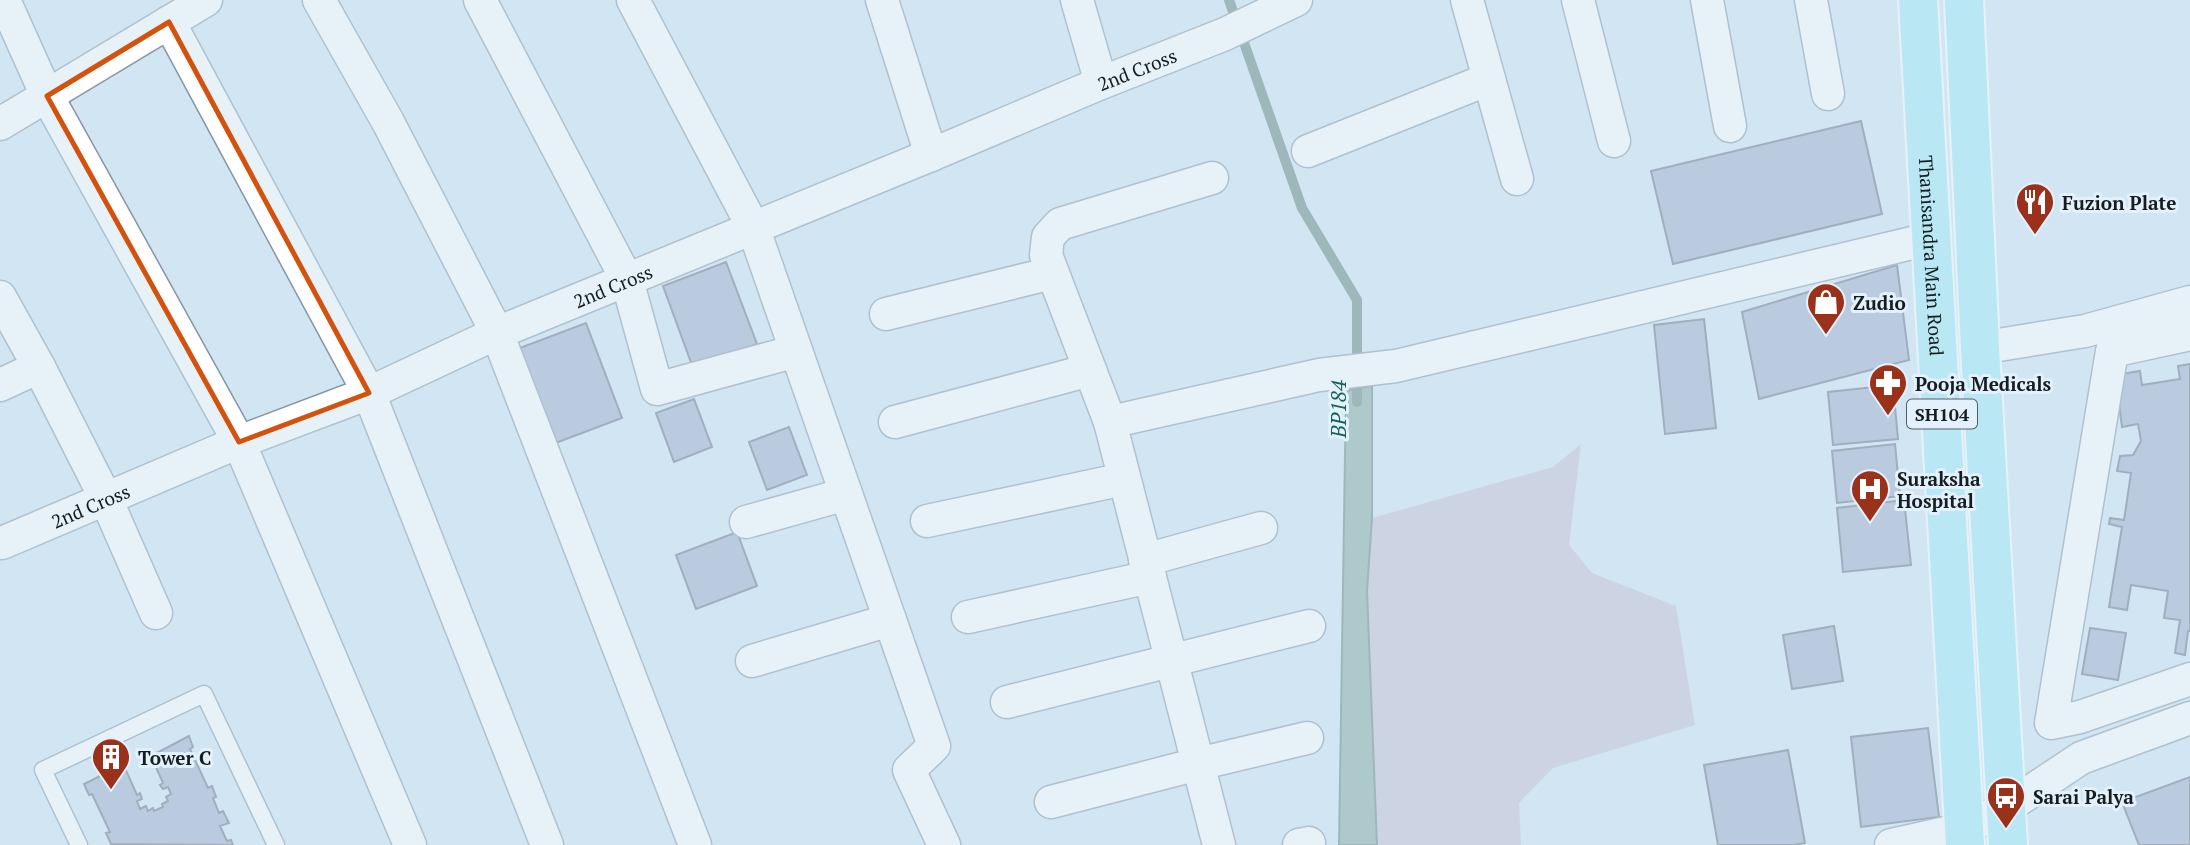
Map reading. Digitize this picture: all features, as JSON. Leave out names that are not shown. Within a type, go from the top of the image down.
[{"type":"main road","name":"Thanisandra Main Road","points":[[1919,0],[1964,837]]},
{"type":"main road","name":"SH104","points":[[1964,0],[1980,348],[2008,845]]},
{"type":"street","points":[[4,0],[47,96],[239,442],[410,845]]},
{"type":"street","points":[[0,124],[206,0]]},
{"type":"street","points":[[319,0],[387,122],[497,333],[695,845]]},
{"type":"street","points":[[480,0],[627,280],[657,389],[796,351]]},
{"type":"street","points":[[633,0],[753,227],[934,746],[909,771],[944,845]]},
{"type":"street","points":[[882,0],[931,155]]},
{"type":"street","points":[[1077,0],[1101,83]]},
{"type":"street","points":[[1467,0],[1517,179]]},
{"type":"street","points":[[1578,0],[1615,141]]},
{"type":"street","points":[[1707,0],[1730,126]]},
{"type":"street","points":[[1811,0],[1828,94]]},
{"type":"street","name":"2nd Cross","points":[[2,542],[239,442],[369,393],[497,333],[931,155],[1264,13]]},
{"type":"street","points":[[170,22],[369,393],[547,845]]},
{"type":"street","points":[[1308,151],[1489,79]]},
{"type":"street","points":[[1212,178],[1060,224],[1048,237],[1045,256],[1110,422],[1219,845]]},
{"type":"street","points":[[1110,422],[1319,375],[1396,366],[1933,238]]},
{"type":"street","points":[[886,314],[1052,273]]},
{"type":"street","points":[[0,297],[106,499],[156,613]]},
{"type":"street","points":[[1980,348],[2085,331],[2190,302]]},
{"type":"street","points":[[1891,845],[1964,837],[2081,758],[2183,721],[2181,683],[2080,717],[2051,723],[2112,351],[2190,334]]},
{"type":"street","points":[[0,385],[39,367]]},
{"type":"street","points":[[895,422],[1090,370]]},
{"type":"street","points":[[928,522],[1124,479]]},
{"type":"street","points":[[746,522],[846,494]]},
{"type":"street","points":[[968,617],[1147,569],[1261,528]]},
{"type":"street","points":[[752,661],[890,620]]},
{"type":"street","points":[[1007,702],[1309,626]]},
{"type":"street","points":[[2080,717],[2081,758]]},
{"type":"street","points":[[1051,802],[1307,738]]},
{"type":"lane","points":[[79,845],[43,770],[204,694],[276,845]]},
{"type":"highlighted area","points":[[169,22],[369,393],[239,442],[47,96]]},
{"type":"shaded area","points":[[1372,386],[1372,518],[1367,591],[1377,845],[1339,845],[1346,391]]},
{"type":"shaded area","points":[[1581,444],[1569,545],[1592,573],[1676,606],[1695,725],[1553,768],[1519,803],[1521,845],[1377,845],[1367,591],[1372,518],[1553,467]]},
{"type":"building","points":[[1861,121],[1882,214],[1673,264],[1651,171]]},
{"type":"building","points":[[726,262],[757,344],[693,368],[663,286]]},
{"type":"building","name":"Zudio","points":[[1897,265],[1909,360],[1759,399],[1742,312]]},
{"type":"building","points":[[1704,319],[1716,428],[1665,434],[1654,325]]},
{"type":"building","points":[[586,323],[622,418],[553,444],[517,349]]},
{"type":"building","points":[[2190,364],[2190,631],[2185,655],[2175,653],[2180,620],[2164,618],[2168,591],[2131,585],[2127,610],[2109,607],[2122,527],[2109,524],[2110,518],[2124,520],[2131,473],[2117,471],[2120,456],[2133,455],[2141,441],[2138,424],[2122,427],[2115,375],[2140,371],[2142,385],[2180,379],[2178,366]]},
{"type":"building","points":[[1893,385],[1898,439],[1833,445],[1828,392]]},
{"type":"building","points":[[694,399],[712,447],[674,462],[656,413]]},
{"type":"building","points":[[789,427],[807,475],[767,490],[749,442]]},
{"type":"building","points":[[1895,444],[1900,496],[1837,503],[1832,451]]},
{"type":"building","points":[[1904,500],[1911,565],[1843,572],[1837,508]]},
{"type":"building","points":[[737,532],[757,586],[696,609],[676,555]]},
{"type":"building","points":[[1834,626],[1843,681],[1792,689],[1783,635]]},
{"type":"building","points":[[2090,628],[2126,633],[2118,680],[2082,674]]},
{"type":"building","points":[[1928,728],[1939,817],[1861,827],[1851,737]]},
{"type":"building","name":"Tower C","points":[[189,736],[193,747],[190,749],[208,788],[212,786],[219,813],[223,811],[229,823],[220,826],[227,841],[231,840],[233,845],[111,844],[106,833],[110,832],[92,794],[89,795],[84,784],[106,773],[108,776],[125,768],[137,795],[140,793],[142,799],[137,801],[140,809],[146,806],[148,811],[153,808],[154,811],[163,807],[162,804],[168,801],[166,797],[171,794],[168,787],[163,789],[160,785],[163,783],[151,756]]},
{"type":"building","points":[[1788,750],[1805,843],[1718,845],[1704,765]]},
{"type":"building","points":[[2190,777],[2190,845],[2139,845],[2122,802]]},
{"type":"waterway","name":"BP184","points":[[1229,0],[1302,208],[1357,300],[1357,402]]},
{"type":"place","name":"Fuzion Plate","points":[[2035,236]]},
{"type":"place","name":"Zudio","points":[[1826,336]]},
{"type":"place","name":"Pooja Medicals","points":[[1888,417]]},
{"type":"place","name":"Suraksha Hospital","points":[[1870,523]]},
{"type":"place","name":"Tower C","points":[[111,791]]},
{"type":"place","name":"Sarai Palya","points":[[2006,830]]}]
